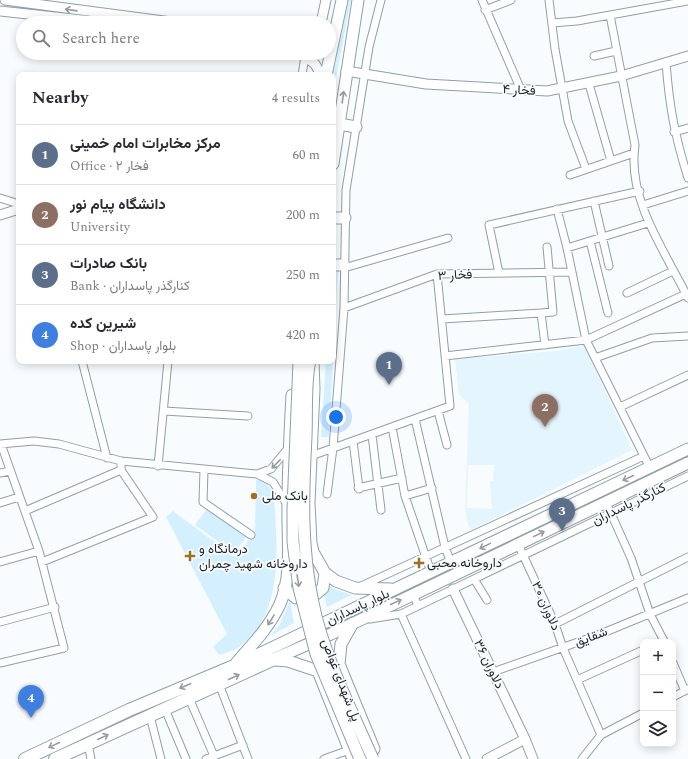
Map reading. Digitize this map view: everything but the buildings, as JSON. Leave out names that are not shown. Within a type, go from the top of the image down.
[{"type":"highway","name":"بلوار پاسداران","points":[[55,759],[272,660]]},
{"type":"highway","name":"بلوار پاسداران","points":[[25,759],[129,710],[234,666]]},
{"type":"main road","points":[[336,22],[342,0]]},
{"type":"main road","points":[[336,144],[358,0]]},
{"type":"main road","points":[[326,72],[328,60]]},
{"type":"main road","points":[[339,124],[356,127]]},
{"type":"main road","points":[[336,218],[345,218]]},
{"type":"main road","points":[[336,265],[344,266]]},
{"type":"main road","points":[[234,666],[260,636],[272,619],[280,602],[288,569],[289,447],[294,368],[296,364]]},
{"type":"main road","name":"پل شهدای غواص","points":[[297,364],[293,542],[299,588],[316,654],[360,759]]},
{"type":"main road","name":"پل شهدای غواص","points":[[310,364],[303,493],[306,566],[313,605],[330,657],[373,759]]},
{"type":"main road","points":[[313,364],[314,389],[309,503],[311,543],[313,552],[325,573],[336,581],[355,588],[376,590],[397,588]]},
{"type":"main road","name":"بلوار پاسداران","points":[[234,666],[688,450]]},
{"type":"main road","name":"بلوار پاسداران","points":[[272,660],[688,463]]},
{"type":"main road","points":[[284,588],[296,598],[311,598],[323,588],[325,573]]},
{"type":"main road","points":[[339,664],[340,644],[354,622]]},
{"type":"main road","points":[[351,754],[316,663],[317,658],[326,652],[331,653],[339,664],[378,759]]},
{"type":"main road","points":[[272,660],[288,661],[318,671]]},
{"type":"street","points":[[5,0],[127,16]]},
{"type":"street","points":[[323,16],[326,0]]},
{"type":"street","points":[[327,494],[333,448],[344,308],[346,190],[364,75],[381,0]]},
{"type":"street","points":[[482,0],[521,90]]},
{"type":"street","points":[[486,10],[511,0]]},
{"type":"street","points":[[549,0],[568,121],[586,169]]},
{"type":"street","points":[[552,23],[577,21],[688,1]]},
{"type":"street","points":[[0,11],[46,16]]},
{"type":"street","points":[[445,356],[586,340],[687,295],[648,223],[643,205],[633,162],[635,145],[610,15]]},
{"type":"street","points":[[594,56],[616,51]]},
{"type":"street","name":"فخار ۴","points":[[346,71],[426,84],[547,91],[589,84],[688,56]]},
{"type":"street","points":[[302,60],[302,72]]},
{"type":"street","points":[[310,60],[315,64],[320,72]]},
{"type":"street","points":[[666,62],[669,104],[674,132],[686,165],[688,178]]},
{"type":"street","points":[[589,84],[611,161]]},
{"type":"street","points":[[674,132],[688,128]]},
{"type":"street","points":[[570,175],[634,153]]},
{"type":"street","points":[[499,273],[489,225],[640,191]]},
{"type":"street","points":[[643,205],[688,191]]},
{"type":"street","points":[[0,198],[16,203]]},
{"type":"street","points":[[594,201],[609,266]]},
{"type":"street","points":[[557,209],[567,248],[586,340],[650,468]]},
{"type":"street","points":[[0,215],[16,210]]},
{"type":"street","points":[[567,248],[648,223]]},
{"type":"street","points":[[344,266],[448,238]]},
{"type":"street","points":[[590,241],[608,313]]},
{"type":"street","points":[[442,319],[553,312],[547,247]]},
{"type":"street","points":[[627,293],[673,271]]},
{"type":"street","name":"فخار ۳","points":[[344,308],[437,274],[572,272]]},
{"type":"street","points":[[311,456],[450,406],[437,274]]},
{"type":"street","points":[[541,313],[545,345]]},
{"type":"street","points":[[595,358],[652,338],[688,336]]},
{"type":"street","points":[[83,364],[107,458]]},
{"type":"street","points":[[158,466],[168,364]]},
{"type":"street","points":[[620,407],[688,375]]},
{"type":"street","points":[[164,411],[248,416]]},
{"type":"street","points":[[438,411],[447,445]]},
{"type":"street","points":[[415,419],[445,547],[451,563]]},
{"type":"street","points":[[392,427],[405,496],[431,572]]},
{"type":"street","points":[[372,435],[381,510]]},
{"type":"street","points":[[0,663],[64,648],[55,607],[39,551],[0,444],[34,441],[58,444],[121,461],[158,466],[257,474],[273,482],[288,506]]},
{"type":"street","points":[[353,441],[358,489],[378,482],[402,478]]},
{"type":"street","points":[[257,474],[271,469],[289,447]]},
{"type":"street","points":[[355,588],[644,456]]},
{"type":"street","points":[[42,562],[153,517],[121,470],[121,461]]},
{"type":"street","points":[[0,473],[10,470]]},
{"type":"street","points":[[25,511],[121,470]]},
{"type":"street","points":[[204,470],[203,502],[251,535]]},
{"type":"street","name":"کنارگذر پاسداران","points":[[354,622],[401,614],[688,476]]},
{"type":"street","points":[[405,496],[432,488]]},
{"type":"street","points":[[0,503],[19,497]]},
{"type":"street","points":[[605,502],[632,558],[650,614],[662,639]]},
{"type":"street","name":"دلاوران ۳۰","points":[[518,544],[555,624],[563,648],[601,735]]},
{"type":"street","points":[[0,562],[39,551]]},
{"type":"street","points":[[555,624],[688,557]]},
{"type":"street","points":[[474,579],[487,600]]},
{"type":"street","name":"دلاوران ۳۶","points":[[453,589],[525,739],[533,759]]},
{"type":"street","points":[[412,594],[418,606]]},
{"type":"street","name":"شقایق","points":[[493,672],[563,648],[688,598]]},
{"type":"street","points":[[0,622],[55,607]]},
{"type":"street","points":[[401,614],[466,759]]},
{"type":"street","points":[[577,680],[640,651]]},
{"type":"street","points":[[676,669],[687,690],[676,696]]},
{"type":"street","points":[[220,684],[248,759]]},
{"type":"street","points":[[189,698],[214,756]]},
{"type":"street","points":[[165,709],[186,759]]},
{"type":"street","points":[[582,759],[601,735],[640,715]]},
{"type":"street","points":[[150,716],[161,759]]},
{"type":"street","points":[[487,759],[525,739]]},
{"type":"street","points":[[88,744],[91,759]]},
{"type":"street","points":[[206,759],[243,745]]},
{"type":"street","points":[[324,759],[351,754]]},
{"type":"shaded area","points":[[347,0],[351,0],[336,78],[336,72],[333,72]]},
{"type":"shaded area","points":[[336,271],[338,271],[336,308]]},
{"type":"shaded area","points":[[584,345],[632,450],[471,530],[467,521],[465,507],[469,404],[459,395],[455,359],[557,351]],"holes":[[[468,465],[494,465],[493,481],[490,481],[492,509],[467,508]]]},
{"type":"shaded area","points":[[326,364],[333,364],[329,437],[321,437]]},
{"type":"shaded area","points":[[256,479],[263,481],[268,485],[274,497],[276,557],[275,578],[271,598],[264,616],[254,633],[239,647],[219,655],[213,647],[227,634],[166,517],[173,511],[235,557],[255,533]]},
{"type":"shaded area","points":[[208,507],[248,535],[234,553],[195,525]]},
{"type":"shaded area","points":[[320,578],[334,589],[352,595],[327,607]]},
{"type":"shaded area","points":[[290,600],[294,623],[270,636],[280,624]]},
{"type":"place","name":"مرکز مخابرات امام خمینی","points":[[389,385]]},
{"type":"place","name":"دانشگاه پیام نور","points":[[545,427]]},
{"type":"place","name":"بانک ملی","points":[[254,496]]},
{"type":"place","name":"بانک صادرات","points":[[562,531]]},
{"type":"place","name":"درمانگاه و داروخانه شهید چمران","points":[[190,556]]},
{"type":"place","name":"داروخانه محبی","points":[[419,563]]},
{"type":"place","name":"شیرین کده","points":[[31,718]]}]
